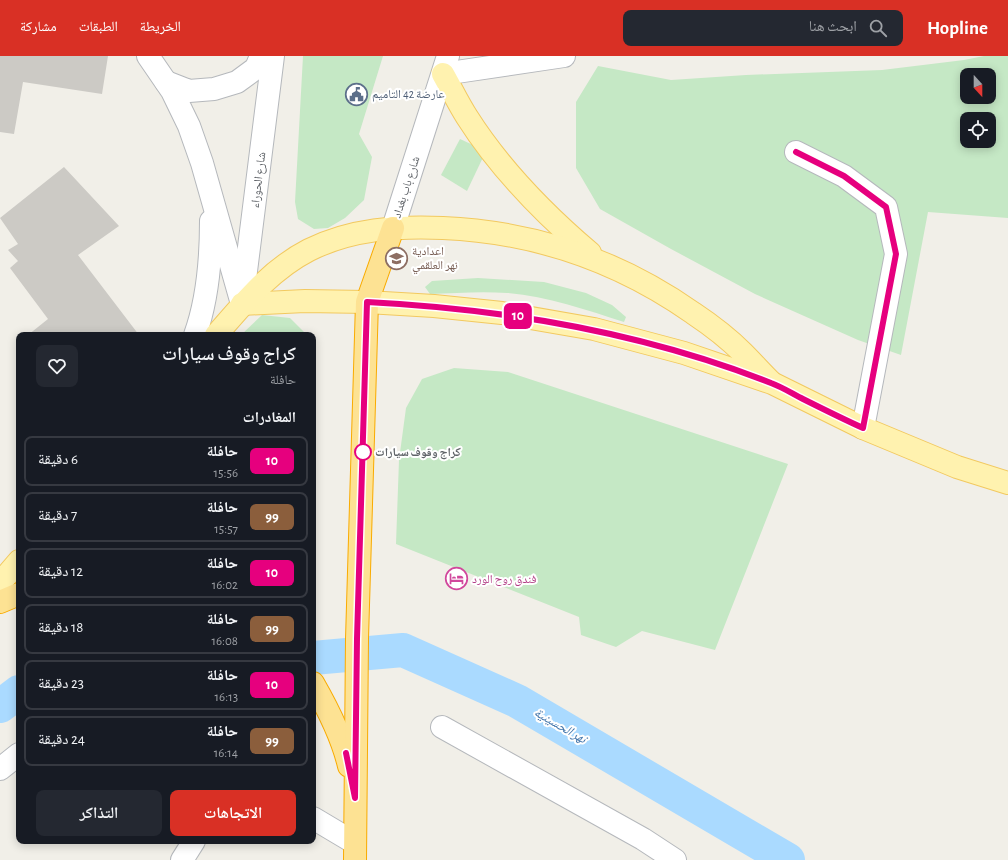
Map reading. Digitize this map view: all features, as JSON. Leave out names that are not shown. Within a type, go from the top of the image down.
[{"type":"highway","points":[[355,852],[355,798],[351,753],[357,639],[367,302],[393,228]]},
{"type":"highway","points":[[0,602],[16,595]]},
{"type":"highway","points":[[316,688],[351,753]]},
{"type":"main road","points":[[446,65],[466,116],[495,156],[527,194],[563,229],[601,261]]},
{"type":"main road","name":"شارع باب بغداد","points":[[219,332],[242,304],[273,273],[290,261],[329,241],[350,234],[393,228]]},
{"type":"main road","points":[[393,228],[442,228],[499,233],[540,242],[601,261],[651,286],[676,301],[710,325],[743,352],[772,383]]},
{"type":"main road","points":[[242,304],[305,301],[367,302],[434,306],[502,313],[594,329],[684,353],[772,383],[863,428],[957,467],[1008,483]]},
{"type":"main road","points":[[0,583],[16,564]]},
{"type":"street","points":[[148,56],[172,91],[189,126],[202,163],[242,304]]},
{"type":"street","points":[[166,82],[190,91],[214,89],[237,82],[256,68],[262,56]]},
{"type":"street","name":"شارع الحوراء","points":[[242,304],[273,56]]},
{"type":"street","points":[[446,65],[564,56]]},
{"type":"street","name":"شارع باب بغداد","points":[[393,228],[446,65]]},
{"type":"street","points":[[796,152],[844,176],[886,207],[896,254],[863,428]]},
{"type":"street","points":[[196,332],[204,304],[209,276],[211,248],[208,191],[202,163]]},
{"type":"street","points":[[442,727],[644,839],[675,860]]},
{"type":"street","points":[[0,769],[16,756]]},
{"type":"street","points":[[316,820],[355,852]]},
{"type":"street","points":[[182,860],[192,844]]},
{"type":"green space","points":[[303,56],[383,56],[359,134],[372,157],[364,200],[345,218],[328,228],[314,229],[298,219],[295,202]]},
{"type":"green space","points":[[984,56],[1008,56],[1008,218],[928,212],[901,355],[858,340],[755,294],[600,209],[576,168],[576,102],[598,66],[671,80],[746,75],[882,70],[964,60]]},
{"type":"green space","points":[[460,139],[486,151],[467,191],[441,175]]},
{"type":"green space","points":[[478,278],[544,282],[586,293],[612,305],[626,317],[624,322],[566,304],[537,297],[488,292],[430,294],[425,287],[432,281]]},
{"type":"green space","points":[[262,315],[290,318],[304,332],[244,332]]},
{"type":"green space","points":[[454,368],[508,372],[788,464],[715,650],[642,631],[616,647],[581,635],[579,617],[396,544],[399,460],[406,408],[422,379]]},
{"type":"building","points":[[0,56],[108,56],[102,94],[23,82],[14,134],[0,132]]},
{"type":"building","points":[[64,167],[119,226],[78,255],[137,332],[32,332],[48,319],[10,268],[18,261],[8,250],[18,244],[0,218]]},
{"type":"waterway","name":"نهر الحسينية","points":[[316,658],[403,650],[517,701],[788,860]]},
{"type":"waterway","name":"نهر الحسينية","points":[[0,706],[16,694]]},
{"type":"bus line","name":"10","points":[[346,753],[355,798],[357,639],[367,302],[434,306],[502,313],[594,329],[684,353],[772,383],[863,428],[896,254],[886,207],[844,176],[796,152]]},
{"type":"place","name":"عارضة 42 التاميم","points":[[357,94]]},
{"type":"place","name":"اعدادية نهر العلقمي","points":[[397,258]]},
{"type":"place","name":"كراج وقوف سيارات","points":[[363,452]]},
{"type":"place","name":"فندق روح الورد","points":[[456,579]]}]
